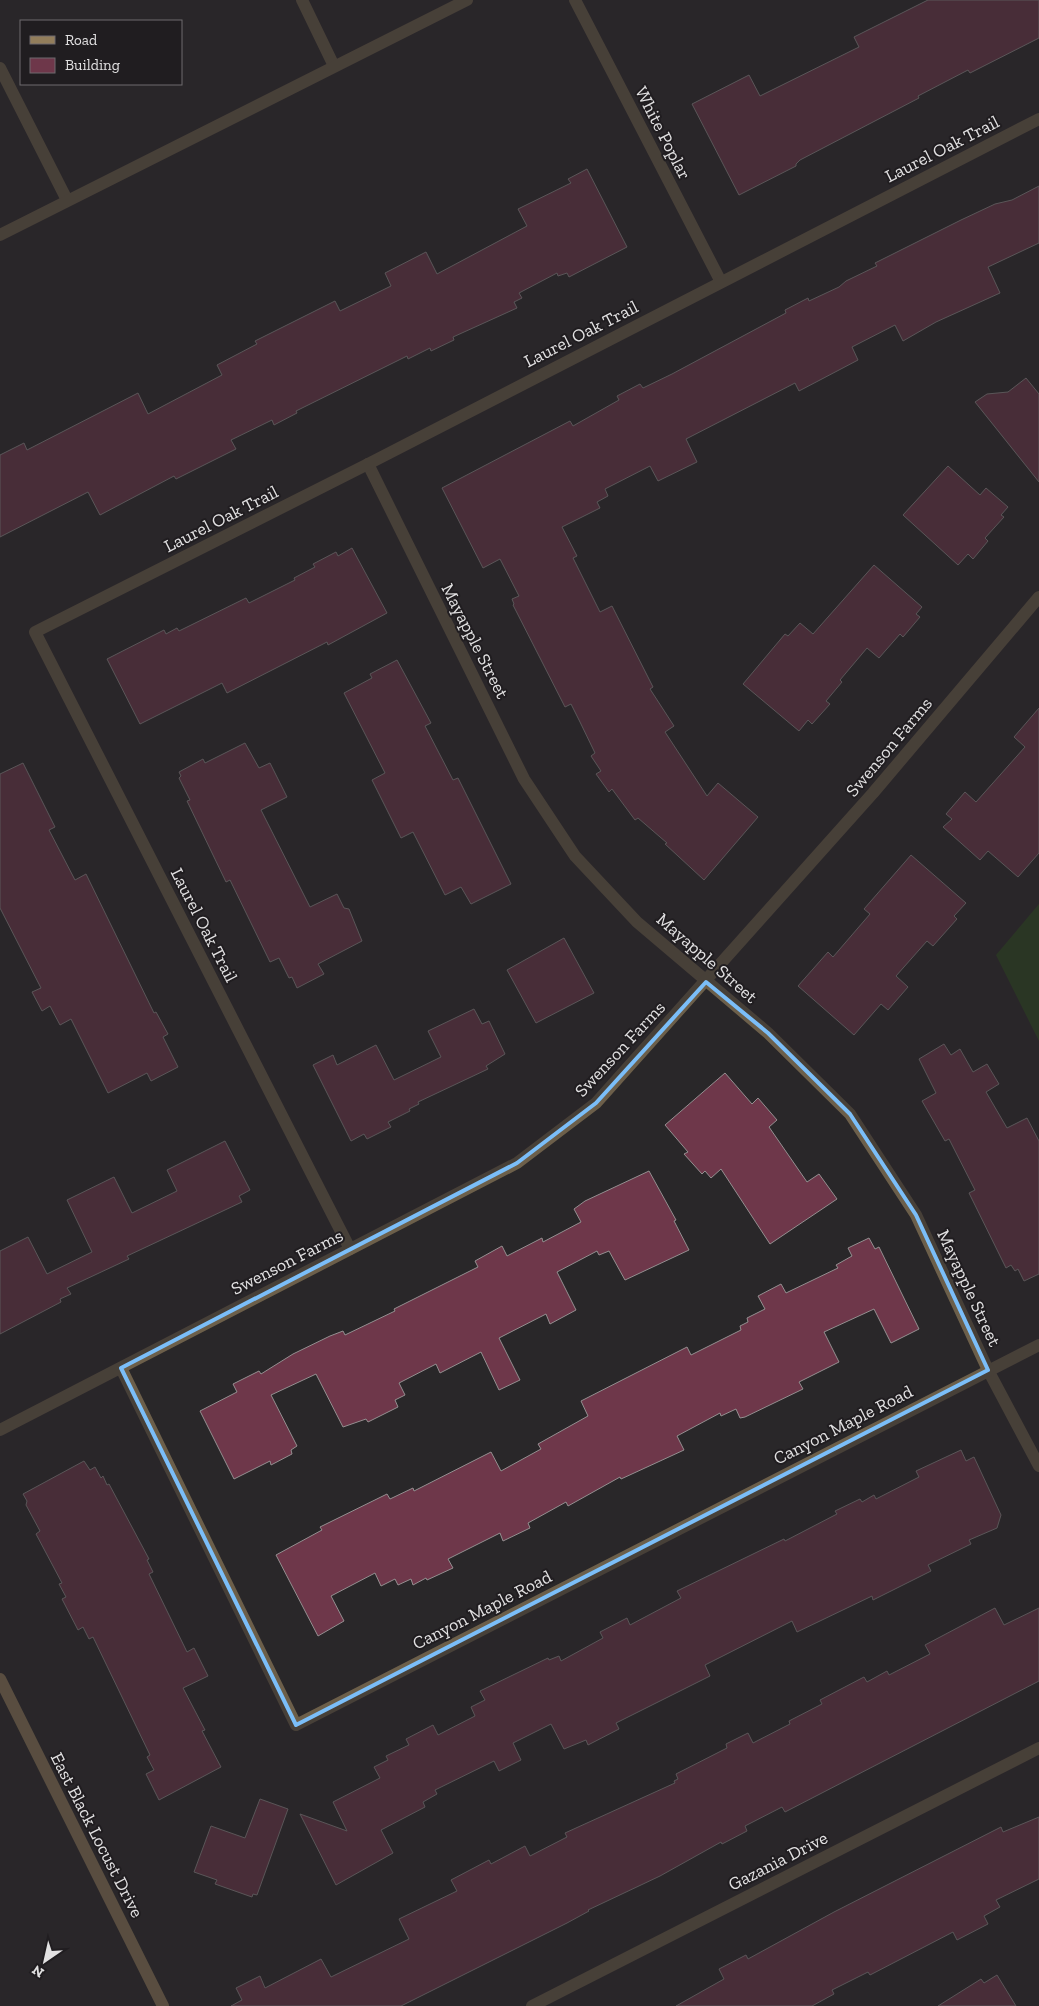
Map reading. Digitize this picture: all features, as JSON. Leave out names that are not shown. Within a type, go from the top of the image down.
[{"type":"street","points":[[302,0],[334,66]]},
{"type":"street","points":[[0,235],[468,0]]},
{"type":"street","name":"White Poplar","points":[[575,0],[721,282]]},
{"type":"street","points":[[0,68],[67,200]]},
{"type":"street","name":"Laurel Oak Trail","points":[[350,1249],[34,632],[368,464],[1039,119]]},
{"type":"street","name":"Mayapple Street","points":[[368,464],[524,778],[575,856],[637,922],[768,1033],[850,1114],[916,1215],[988,1370],[1039,1466]]},
{"type":"street","name":"Swenson Farms","points":[[0,1430],[525,1157],[596,1103],[873,793],[1039,597]]},
{"type":"street","name":"Canyon Maple Road","points":[[120,1368],[296,1725],[1039,1345]]},
{"type":"street","name":"East Black Locust Drive","points":[[0,1679],[163,2006]]},
{"type":"street","name":"Gazania Drive","points":[[532,2006],[1039,1748]]},
{"type":"highlighted area","points":[[706,982],[768,1033],[850,1114],[916,1215],[988,1370],[296,1725],[121,1368],[517,1163],[596,1103]]},
{"type":"green space","points":[[1039,904],[1039,1041],[996,955]]},
{"type":"building","points":[[928,0],[1039,0],[1039,38],[970,73],[968,70],[918,96],[919,98],[800,160],[796,166],[739,195],[692,104],[749,75],[760,96],[859,47],[854,37]]},
{"type":"building","points":[[587,169],[627,247],[569,277],[567,273],[558,276],[557,273],[519,293],[522,298],[514,302],[517,308],[453,337],[454,340],[431,351],[430,348],[408,359],[407,356],[296,411],[297,413],[274,425],[272,420],[231,440],[236,449],[176,479],[174,476],[100,515],[88,492],[0,537],[0,455],[24,443],[27,450],[138,393],[148,414],[222,375],[217,365],[257,344],[255,341],[335,301],[340,311],[391,286],[385,273],[426,252],[437,274],[527,226],[518,209],[571,183],[568,179]]},
{"type":"building","points":[[1039,186],[1039,243],[988,267],[1000,293],[936,322],[903,341],[895,325],[852,347],[858,360],[799,391],[795,383],[686,439],[697,462],[658,481],[650,466],[605,489],[608,496],[597,502],[600,508],[562,527],[577,556],[573,558],[600,612],[612,606],[653,687],[650,689],[674,726],[665,732],[707,796],[718,783],[758,817],[704,880],[665,844],[667,843],[638,818],[635,820],[612,789],[609,792],[596,774],[601,771],[591,756],[595,753],[571,704],[565,707],[513,605],[512,599],[519,596],[500,559],[483,568],[442,488],[570,421],[573,426],[619,400],[617,396],[640,384],[643,388],[672,374],[786,313],[785,310],[808,298],[809,301],[839,287],[846,281],[877,266],[875,263],[995,204],[1012,200]]},
{"type":"building","points":[[1026,378],[1039,394],[1039,482],[975,402],[987,394],[1008,392]]},
{"type":"building","points":[[948,466],[980,495],[986,488],[1008,507],[1001,515],[1004,517],[985,538],[988,541],[973,559],[968,554],[958,565],[903,515]]},
{"type":"building","points":[[352,548],[387,613],[328,645],[327,642],[227,693],[222,683],[140,724],[107,659],[164,630],[166,634],[177,628],[179,631],[246,598],[249,603],[295,580],[294,578],[315,567],[313,564],[336,552],[338,556]]},
{"type":"building","points":[[874,565],[922,607],[916,614],[920,617],[903,637],[900,634],[879,658],[867,648],[840,680],[842,682],[826,701],[830,704],[812,724],[808,720],[799,731],[743,684],[785,634],[788,636],[800,623],[813,634]]},
{"type":"building","points":[[397,660],[431,723],[425,726],[453,780],[458,778],[511,884],[471,904],[461,887],[445,895],[413,832],[401,838],[372,780],[385,773],[344,693],[372,678],[370,674]]},
{"type":"building","points":[[1039,708],[1039,853],[1018,877],[988,851],[980,860],[943,827],[952,819],[946,814],[965,792],[976,802],[1025,747],[1014,737]]},
{"type":"building","points":[[245,743],[259,768],[270,763],[287,797],[261,810],[310,907],[337,894],[344,908],[349,909],[362,941],[318,964],[324,974],[297,988],[292,977],[289,978],[279,958],[270,962],[230,880],[226,882],[187,801],[190,800],[179,778],[181,776],[179,772],[203,759],[205,763]]},
{"type":"building","points":[[23,763],[55,827],[49,830],[75,880],[86,874],[154,1013],[156,1012],[168,1034],[163,1037],[178,1067],[151,1081],[147,1073],[108,1093],[71,1019],[60,1025],[50,1006],[42,1011],[32,992],[41,988],[0,908],[0,774]]},
{"type":"building","points":[[911,855],[966,903],[954,916],[957,919],[933,946],[927,941],[896,976],[908,987],[888,1010],[881,1004],[854,1035],[798,986],[828,952],[833,957],[870,914],[864,909]]},
{"type":"building","points":[[564,938],[594,993],[536,1023],[507,970]]},
{"type":"building","points":[[474,1009],[482,1024],[489,1021],[505,1054],[486,1066],[488,1069],[418,1102],[419,1104],[409,1109],[410,1111],[388,1122],[391,1127],[367,1139],[364,1134],[351,1141],[313,1065],[333,1055],[337,1065],[376,1045],[394,1080],[441,1057],[428,1031]]},
{"type":"building","points":[[944,1044],[951,1055],[960,1049],[973,1072],[987,1064],[999,1084],[986,1092],[1007,1128],[1027,1118],[1039,1141],[1039,1274],[1024,1281],[1018,1269],[1015,1271],[1011,1265],[1006,1268],[969,1193],[975,1190],[949,1139],[945,1141],[922,1101],[936,1093],[919,1059]]},
{"type":"building","points":[[725,1073],[752,1104],[758,1098],[777,1120],[769,1127],[807,1182],[819,1174],[837,1199],[770,1244],[721,1169],[711,1178],[705,1171],[702,1174],[684,1154],[688,1152],[665,1125]]},
{"type":"building","points":[[225,1141],[250,1190],[239,1196],[242,1202],[127,1256],[129,1259],[67,1288],[71,1294],[60,1299],[61,1302],[0,1334],[0,1251],[28,1237],[47,1274],[92,1252],[67,1200],[114,1177],[132,1213],[177,1191],[167,1170]]},
{"type":"building","points":[[649,1171],[676,1220],[674,1221],[689,1250],[625,1280],[609,1251],[599,1255],[597,1251],[557,1272],[576,1310],[550,1324],[546,1314],[499,1338],[520,1380],[499,1390],[481,1352],[440,1373],[436,1364],[399,1383],[405,1395],[395,1400],[398,1407],[368,1422],[366,1419],[343,1427],[316,1374],[271,1395],[297,1446],[291,1450],[292,1454],[271,1465],[270,1461],[234,1479],[200,1411],[237,1392],[233,1384],[259,1371],[261,1374],[293,1354],[330,1336],[343,1331],[345,1335],[395,1311],[394,1309],[478,1267],[475,1261],[502,1246],[507,1256],[542,1238],[543,1242],[581,1222],[574,1209],[585,1201]]},
{"type":"building","points":[[869,1238],[875,1249],[879,1247],[919,1329],[891,1343],[874,1309],[824,1332],[839,1362],[799,1382],[803,1389],[745,1417],[740,1418],[736,1409],[721,1416],[720,1413],[677,1436],[684,1450],[621,1479],[620,1477],[568,1506],[566,1502],[528,1523],[530,1528],[503,1541],[500,1533],[448,1559],[453,1568],[427,1580],[426,1578],[413,1585],[411,1579],[398,1585],[395,1579],[381,1586],[375,1573],[331,1596],[344,1621],[318,1636],[276,1555],[322,1530],[320,1527],[387,1494],[390,1499],[413,1488],[414,1491],[491,1452],[501,1471],[541,1449],[538,1444],[588,1416],[581,1401],[687,1347],[691,1355],[741,1330],[740,1326],[748,1322],[747,1318],[765,1309],[758,1296],[781,1284],[786,1293],[838,1268],[836,1265],[852,1256],[848,1248]]},
{"type":"building","points":[[961,1450],[966,1461],[974,1457],[1001,1515],[997,1528],[969,1540],[971,1544],[928,1565],[931,1571],[873,1600],[872,1596],[797,1632],[792,1621],[705,1665],[710,1676],[616,1723],[619,1729],[588,1745],[586,1740],[564,1749],[551,1724],[513,1743],[521,1760],[499,1771],[494,1761],[435,1790],[437,1794],[423,1802],[425,1807],[381,1830],[393,1853],[336,1885],[300,1814],[347,1831],[333,1802],[380,1778],[374,1767],[388,1760],[386,1756],[409,1745],[406,1739],[433,1725],[438,1735],[475,1716],[471,1707],[485,1700],[480,1691],[548,1658],[549,1660],[559,1656],[561,1661],[603,1638],[600,1632],[627,1618],[630,1625],[681,1598],[677,1591],[784,1539],[785,1541],[837,1514],[835,1511],[860,1499],[862,1502],[874,1495],[876,1499],[919,1477],[916,1471]]},
{"type":"building","points":[[84,1461],[90,1470],[95,1467],[101,1478],[103,1476],[107,1485],[109,1484],[149,1559],[147,1560],[153,1572],[149,1574],[187,1652],[194,1648],[208,1676],[183,1688],[205,1730],[202,1731],[221,1767],[159,1800],[146,1774],[154,1770],[147,1757],[150,1755],[93,1637],[89,1639],[83,1627],[78,1630],[62,1599],[66,1597],[59,1584],[62,1583],[36,1534],[40,1531],[26,1505],[27,1501],[23,1494]]},
{"type":"building","points":[[995,1608],[1004,1625],[1039,1608],[1039,1681],[785,1812],[782,1807],[745,1826],[747,1831],[722,1844],[721,1842],[660,1876],[588,1910],[567,1923],[401,2006],[231,2006],[242,2000],[236,1988],[260,1976],[265,1988],[321,1959],[331,1977],[409,1939],[399,1919],[457,1891],[451,1880],[489,1860],[491,1864],[525,1846],[530,1856],[567,1837],[565,1833],[675,1783],[674,1781],[678,1779],[676,1774],[727,1748],[726,1744],[748,1733],[753,1743],[790,1724],[789,1721],[822,1704],[820,1700],[864,1677],[867,1682],[887,1671],[889,1675],[930,1654],[925,1645]]},
{"type":"building","points":[[260,1799],[288,1809],[257,1895],[253,1894],[252,1897],[215,1884],[217,1880],[194,1872],[211,1826],[245,1838]]},
{"type":"building","points":[[1039,1817],[1039,1879],[996,1900],[1000,1907],[984,1916],[988,1924],[957,1940],[953,1932],[870,1975],[868,1972],[832,1990],[834,1994],[812,2006],[676,2006],[724,1979],[719,1969],[746,1955],[748,1959],[834,1912],[1001,1827],[1003,1832]]},
{"type":"building","points":[[997,1975],[1016,2006],[938,2006],[981,1979],[984,1983]]}]
